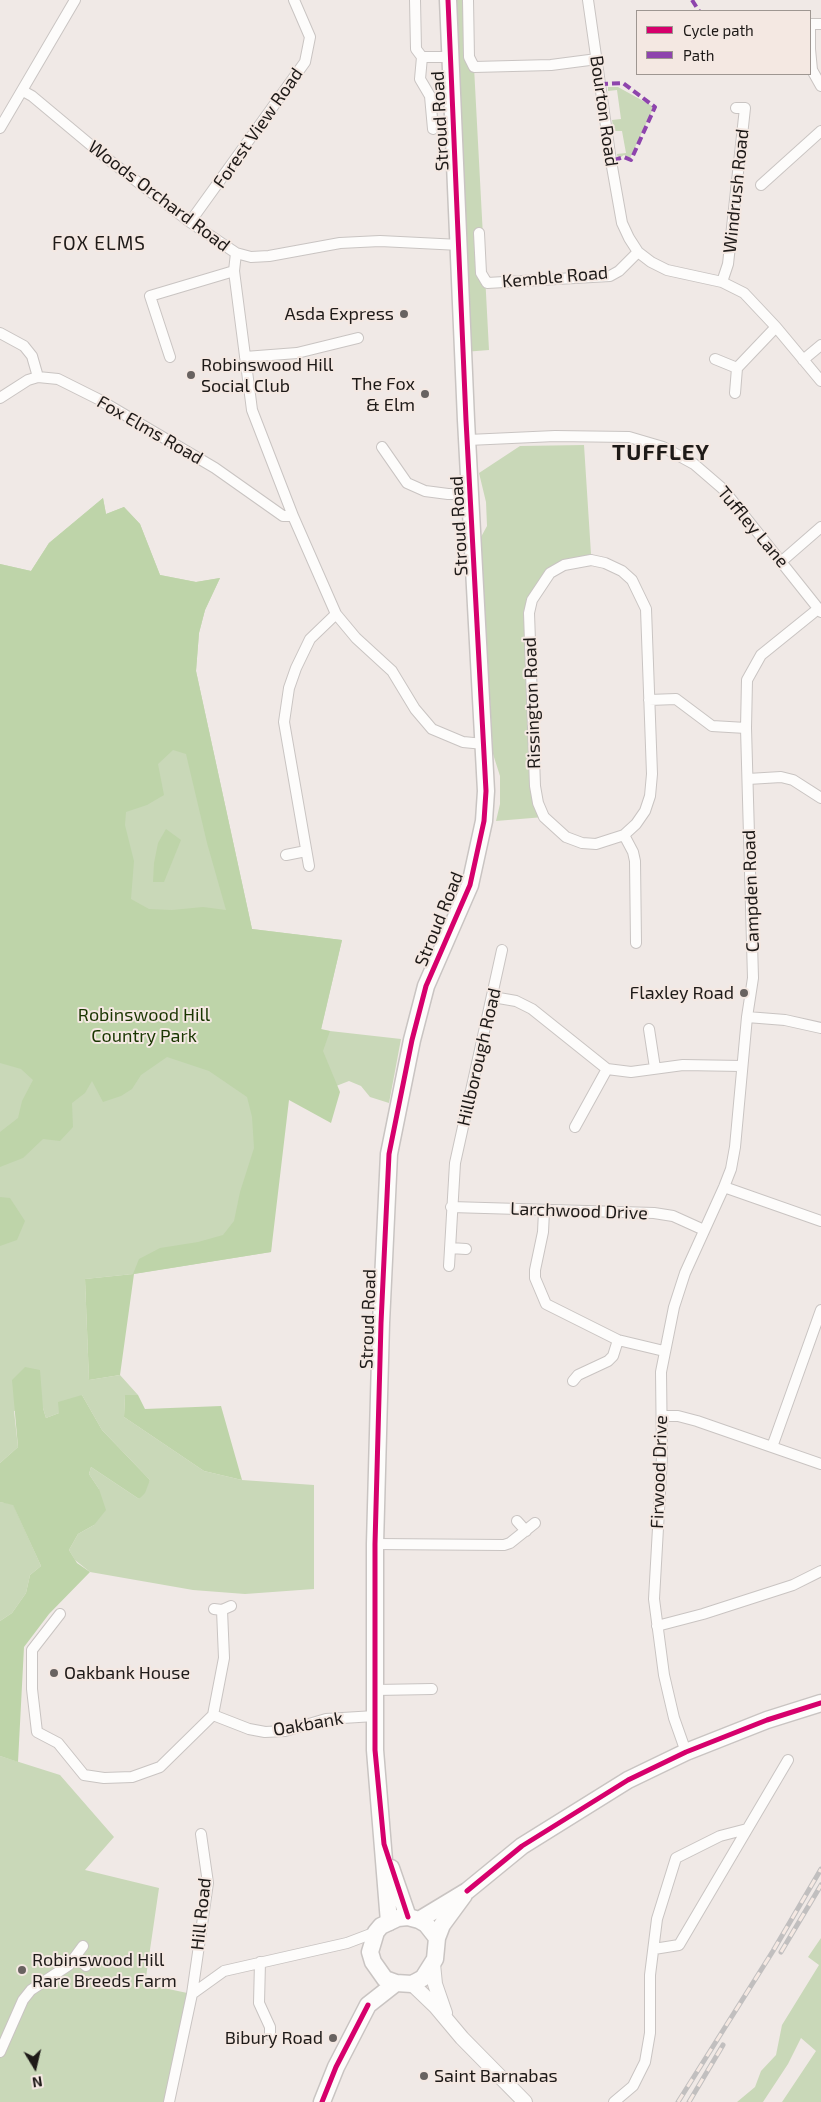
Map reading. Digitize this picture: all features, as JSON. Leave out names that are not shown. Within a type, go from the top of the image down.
[{"type":"main road","name":"Stroud Road","points":[[384,1844],[375,1750],[375,1544],[381,1323],[389,1154],[412,1040],[426,986],[470,885],[480,844],[486,791],[448,0]]},
{"type":"main road","points":[[467,1892],[413,1918],[389,1922],[376,1932],[370,1952],[378,1971],[386,1979],[396,1983],[412,1984],[423,1978],[433,1964],[438,1949],[437,1938],[442,1925],[467,1892],[522,1846],[571,1814],[628,1780],[686,1752],[767,1720],[821,1703]]},
{"type":"main road","points":[[384,1844],[413,1918],[426,1924],[437,1938]]},
{"type":"main road","points":[[384,1844],[389,1922]]},
{"type":"main road","points":[[433,1964],[435,1984],[447,2018]]},
{"type":"main road","points":[[322,2102],[336,2066],[368,2005],[369,1995],[378,1971]]},
{"type":"main road","points":[[368,2005],[396,1983]]},
{"type":"main road","points":[[412,1984],[447,2018],[462,2038],[525,2102]]},
{"type":"street","points":[[0,128],[75,0]]},
{"type":"street","name":"Forest View Road","points":[[190,222],[305,62],[310,37],[294,0]]},
{"type":"street","points":[[415,0],[416,49],[422,57],[420,79],[430,96],[433,129]]},
{"type":"street","points":[[468,0],[469,57],[474,67],[551,65],[597,59]]},
{"type":"street","name":"Bourton Road","points":[[588,0],[611,161],[622,223],[638,252]]},
{"type":"street","points":[[422,57],[451,58]]},
{"type":"street","points":[[811,60],[812,70],[821,86]]},
{"type":"street","name":"Woods Orchard Road","points":[[23,91],[32,96],[87,142],[190,222],[236,253],[251,257],[269,256],[340,243],[380,240],[460,245]]},
{"type":"street","name":"Windrush Road","points":[[722,282],[728,264],[744,108],[736,108]]},
{"type":"street","points":[[761,185],[821,131]]},
{"type":"street","name":"Kemble Road","points":[[479,233],[481,273],[487,283],[610,276],[619,271],[638,252]]},
{"type":"street","points":[[638,252],[651,262],[667,270],[722,282],[744,293],[776,327],[821,381]]},
{"type":"street","points":[[236,253],[234,272],[252,410],[293,516],[336,614],[356,638],[392,671],[415,709],[432,730],[463,742],[484,744]]},
{"type":"street","points":[[170,357],[150,296],[234,272]]},
{"type":"street","points":[[735,393],[737,368],[776,327]]},
{"type":"street","points":[[0,333],[24,346],[32,356],[38,377],[28,380],[0,398]]},
{"type":"street","points":[[245,357],[297,353],[358,338]]},
{"type":"street","points":[[803,360],[821,345]]},
{"type":"street","points":[[714,359],[737,368]]},
{"type":"street","name":"Fox Elms Road","points":[[38,377],[58,380],[98,399],[215,468],[283,516],[293,516]]},
{"type":"street","name":"Tuffley Lane","points":[[468,440],[555,436],[629,437],[663,447],[694,464],[723,489],[782,560],[820,610]]},
{"type":"street","points":[[382,453],[407,483],[425,491],[472,494]]},
{"type":"street","points":[[782,560],[821,526]]},
{"type":"street","name":"Rissington Road","points":[[591,560],[622,571],[632,580],[646,609],[648,700],[652,774],[650,796],[645,811],[624,835],[596,844],[566,837],[544,817],[538,803],[535,786],[529,613],[532,600],[550,574],[564,565],[591,560]]},
{"type":"street","name":"Campden Road","points":[[718,1199],[732,1169],[747,1017],[753,978],[746,728],[747,680],[761,655],[820,610]]},
{"type":"street","points":[[309,866],[284,722],[289,688],[296,668],[310,639],[336,614]]},
{"type":"street","points":[[648,700],[676,699],[712,726],[726,729],[746,728]]},
{"type":"street","points":[[748,779],[781,778],[793,780],[821,798]]},
{"type":"street","points":[[624,835],[633,852],[635,861],[636,943]]},
{"type":"street","points":[[286,855],[306,851]]},
{"type":"street","name":"Hillborough Road","points":[[451,1206],[455,1163],[502,950]]},
{"type":"street","points":[[493,997],[516,1001],[532,1010],[607,1069],[631,1072],[683,1065],[742,1066]]},
{"type":"street","points":[[747,1017],[785,1020],[821,1028]]},
{"type":"street","points":[[649,1029],[655,1068]]},
{"type":"street","points":[[575,1127],[607,1069]]},
{"type":"street","points":[[724,1188],[821,1221]]},
{"type":"street","name":"Firwood Drive","points":[[686,1752],[669,1695],[654,1599],[662,1457],[661,1383],[664,1351],[674,1306],[685,1273],[718,1199]]},
{"type":"street","points":[[449,1266],[451,1206]]},
{"type":"street","name":"Larchwood Drive","points":[[451,1206],[544,1211],[654,1213],[673,1216],[704,1230]]},
{"type":"street","points":[[544,1211],[543,1232],[534,1270],[535,1278],[545,1302],[560,1312],[618,1340],[664,1351]]},
{"type":"street","points":[[450,1248],[466,1249]]},
{"type":"street","points":[[772,1447],[821,1310]]},
{"type":"street","points":[[576,1378],[608,1361],[613,1356],[618,1340]]},
{"type":"street","points":[[662,1416],[678,1416],[697,1421],[821,1464]]},
{"type":"street","points":[[517,1520],[526,1531]]},
{"type":"street","points":[[375,1544],[504,1545],[510,1543],[535,1523]]},
{"type":"street","points":[[657,1626],[703,1614],[793,1585],[821,1571]]},
{"type":"street","points":[[60,1614],[32,1650],[32,1689],[38,1732],[58,1743],[84,1774],[104,1778],[132,1777],[160,1767],[213,1715],[224,1658],[222,1608]]},
{"type":"street","points":[[376,1690],[432,1689]]},
{"type":"street","name":"Oakbank","points":[[213,1715],[249,1729],[265,1732],[285,1731],[326,1719],[375,1716]]},
{"type":"street","points":[[654,1949],[679,1944],[788,1760]]},
{"type":"street","points":[[614,2102],[633,2086],[645,2062],[650,2033],[650,1975],[657,1919],[676,1858],[720,1836],[747,1829]]},
{"type":"street","name":"Hill Road","points":[[169,2102],[192,1994],[208,1883],[201,1834]]},
{"type":"street","points":[[192,1994],[224,1971],[347,1943],[376,1932]]},
{"type":"street","points":[[347,1943],[370,1952]]},
{"type":"street","points":[[0,2052],[23,2000],[31,1990],[58,1974],[76,1957],[83,1946]]},
{"type":"street","points":[[76,1957],[86,1966]]},
{"type":"street","points":[[260,1962],[259,2003],[270,2027],[270,2035]]},
{"type":"green space","points":[[448,0],[474,0],[474,67],[489,350],[464,352]]},
{"type":"green space","points":[[608,87],[618,87],[654,107],[630,158],[624,155],[618,159],[617,154],[626,153],[622,131],[614,131],[612,120],[621,119],[617,90],[608,91]]},
{"type":"green space","points":[[584,445],[591,554],[564,565],[532,599],[535,786],[544,817],[496,821],[500,804],[500,776],[493,754],[481,537],[487,526],[486,502],[479,473],[520,446]]},
{"type":"green space","name":"Robinswood Hill Country Park","points":[[103,498],[106,514],[124,507],[140,524],[160,575],[196,582],[220,578],[205,610],[199,633],[196,671],[252,929],[342,940],[321,1030],[401,1039],[389,1103],[370,1097],[361,1086],[349,1081],[308,1097],[280,1095],[271,1252],[133,1274],[85,1279],[89,1380],[120,1375],[138,1395],[125,1395],[124,1417],[204,1471],[242,1480],[314,1485],[314,1589],[245,1594],[193,1590],[90,1572],[75,1560],[69,1550],[78,1534],[94,1525],[99,1489],[89,1474],[91,1467],[139,1499],[150,1480],[102,1430],[82,1395],[59,1413],[46,1418],[43,1408],[14,1411],[18,1447],[0,1463],[0,564],[31,571],[49,543]]},
{"type":"green space","name":"Robinswood Hill Country Park","points":[[103,498],[106,514],[124,507],[140,524],[160,575],[196,582],[220,578],[205,610],[199,633],[196,671],[252,929],[342,940],[321,1029],[330,1031],[323,1051],[340,1092],[331,1123],[289,1100],[271,1252],[134,1274],[120,1375],[89,1380],[85,1279],[133,1274],[139,1259],[160,1248],[198,1242],[223,1235],[234,1221],[240,1192],[254,1148],[252,1117],[247,1097],[209,1071],[167,1057],[141,1075],[132,1089],[121,1096],[103,1102],[92,1081],[85,1093],[72,1103],[73,1127],[60,1141],[43,1139],[23,1158],[0,1167],[0,1132],[18,1118],[22,1101],[33,1080],[21,1069],[0,1063],[0,564],[31,571],[49,543]],"holes":[[[173,750],[186,754],[207,843],[226,910],[203,907],[172,910],[149,909],[131,899],[134,861],[125,825],[126,812],[147,805],[164,795],[158,764]]]},
{"type":"green space","points":[[166,829],[181,840],[164,882],[153,882],[158,843]]},
{"type":"green space","points":[[0,1197],[10,1198],[25,1221],[17,1240],[0,1246]]},
{"type":"green space","points":[[25,1367],[40,1370],[43,1408],[46,1418],[59,1413],[58,1402],[82,1395],[102,1430],[150,1480],[145,1493],[139,1499],[91,1467],[89,1474],[99,1489],[106,1510],[94,1525],[78,1534],[69,1550],[77,1563],[90,1572],[49,1614],[24,1647],[18,1762],[0,1756],[0,1621],[12,1613],[26,1593],[30,1575],[41,1566],[13,1505],[0,1502],[0,1463],[18,1447],[12,1380]]},
{"type":"green space","points":[[125,1395],[138,1395],[145,1409],[221,1406],[242,1480],[204,1471],[124,1417]]},
{"type":"green space","points":[[0,1502],[13,1504],[41,1566],[30,1575],[26,1593],[12,1613],[0,1621]]},
{"type":"green space","points":[[0,1756],[60,1775],[114,1837],[85,1870],[159,1888],[145,1984],[192,1994],[169,2102],[0,2102]]},
{"type":"green space","points":[[821,1938],[821,2102],[782,2102],[816,2051],[801,2038],[788,2064],[763,2102],[737,2102],[755,2087],[761,2071],[776,2055],[782,2025],[819,1965],[808,1957]]},
{"type":"railway","points":[[678,2102],[773,1951],[821,1869]]},
{"type":"railway","points":[[781,1952],[821,1885]]},
{"type":"railway","points":[[689,2102],[723,2045]]},
{"type":"marked path","points":[[692,0],[698,10]]},
{"type":"marked path","points":[[600,84],[623,83],[655,107],[631,160],[624,157],[611,161]]},
{"type":"cycle path","points":[[408,1917],[384,1844],[375,1750],[375,1544],[381,1323],[389,1154],[412,1040],[426,986],[470,885],[484,821],[486,791],[466,420],[448,0]]},
{"type":"cycle path","points":[[467,1891],[522,1846],[628,1780],[686,1752],[767,1720],[821,1703]]},
{"type":"cycle path","points":[[322,2102],[336,2067],[368,2005]]},
{"type":"place","name":"Asda Express","points":[[404,314]]},
{"type":"place","name":"Robinswood Hill Social Club","points":[[191,375]]},
{"type":"place","name":"The Fox & Elm","points":[[425,394]]},
{"type":"place","name":"Flaxley Road","points":[[744,993]]},
{"type":"place","name":"Oakbank House","points":[[54,1673]]},
{"type":"place","name":"Robinswood Hill Rare Breeds Farm","points":[[22,1970]]},
{"type":"place","name":"Bibury Road","points":[[333,2038]]},
{"type":"place","name":"Saint Barnabas","points":[[424,2076]]},
{"type":"district","name":"FOX ELMS","points":[[99,244]]},
{"type":"district","name":"TUFFLEY","points":[[661,453]]}]
